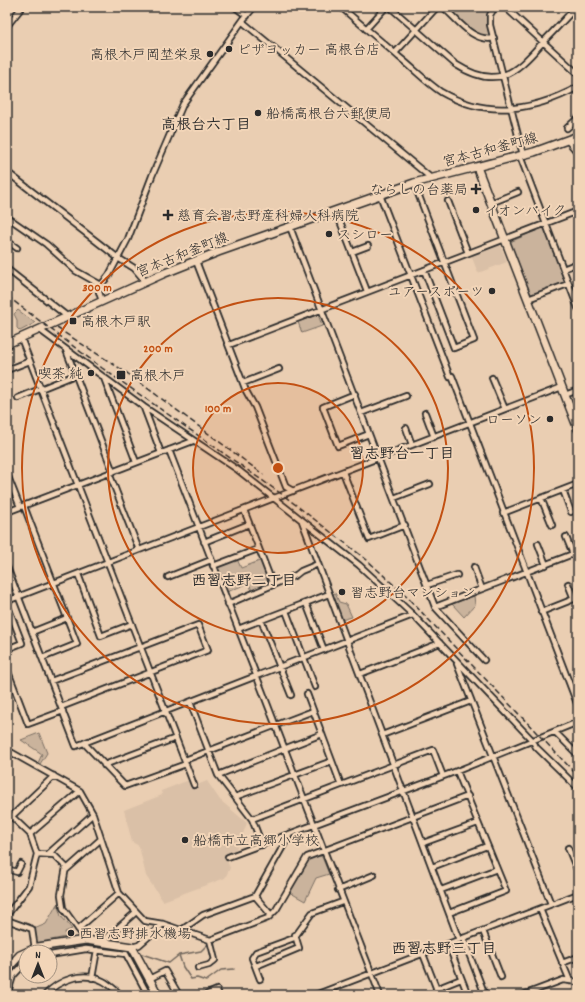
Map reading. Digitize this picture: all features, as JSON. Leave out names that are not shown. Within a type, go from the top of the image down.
[{"type":"street","points":[[7,26],[22,7]]},
{"type":"street","points":[[235,7],[245,18],[244,23],[432,178]]},
{"type":"street","points":[[102,301],[99,292],[101,285],[118,258],[137,217],[152,176],[183,104],[254,7]]},
{"type":"street","points":[[341,7],[428,82],[457,100],[493,109],[511,110],[540,104],[577,89]]},
{"type":"street","points":[[366,29],[386,7]]},
{"type":"street","points":[[390,7],[416,31],[466,71],[490,78],[502,76],[523,65],[576,7]]},
{"type":"street","points":[[395,53],[437,7]]},
{"type":"street","points":[[443,7],[479,38],[484,40],[494,38]]},
{"type":"street","points":[[495,7],[490,20],[521,156],[578,308]]},
{"type":"street","points":[[505,7],[578,74]]},
{"type":"street","points":[[567,128],[578,118]]},
{"type":"street","name":"宮本古和釜町線","points":[[7,344],[196,260],[336,212],[414,183],[521,156],[568,141],[578,136]]},
{"type":"street","points":[[568,141],[578,153]]},
{"type":"street","points":[[477,167],[578,429]]},
{"type":"street","points":[[7,172],[118,258],[134,268],[146,282]]},
{"type":"street","points":[[414,183],[474,340],[454,348],[424,270]]},
{"type":"street","points":[[491,203],[518,192]]},
{"type":"street","points":[[380,195],[578,706]]},
{"type":"street","points":[[448,201],[468,254]]},
{"type":"street","points":[[229,345],[578,211]]},
{"type":"street","points":[[336,212],[367,292]]},
{"type":"street","points":[[7,217],[46,244],[76,271],[101,285]]},
{"type":"street","points":[[290,227],[405,525],[435,607],[484,660]]},
{"type":"street","points":[[7,241],[17,248]]},
{"type":"street","points":[[352,252],[368,246]]},
{"type":"street","points":[[196,260],[243,383],[255,407],[286,486],[293,491]]},
{"type":"street","points":[[563,269],[578,263]]},
{"type":"street","points":[[7,269],[68,317]]},
{"type":"street","points":[[528,299],[568,284]]},
{"type":"street","points":[[40,330],[144,407],[275,498],[359,566],[440,643],[533,741],[536,747],[578,788]]},
{"type":"street","points":[[21,338],[194,785]]},
{"type":"street","points":[[66,350],[139,550]]},
{"type":"street","points":[[7,370],[30,361]]},
{"type":"street","points":[[243,383],[280,369]]},
{"type":"street","points":[[18,398],[75,375]]},
{"type":"street","points":[[104,377],[136,462]]},
{"type":"street","points":[[492,378],[505,409]]},
{"type":"street","points":[[7,601],[562,387]]},
{"type":"street","points":[[565,395],[578,390]]},
{"type":"street","points":[[354,394],[323,407],[338,446],[369,434]]},
{"type":"street","points":[[361,413],[406,396]]},
{"type":"street","points":[[144,407],[160,453]]},
{"type":"street","points":[[425,414],[434,437]]},
{"type":"street","points":[[406,428],[412,445]]},
{"type":"street","points":[[7,512],[193,441]]},
{"type":"street","points":[[169,450],[198,528],[212,560],[276,725],[342,902],[380,995]]},
{"type":"street","points":[[343,472],[369,539],[405,525]]},
{"type":"street","points":[[7,474],[22,506],[77,644],[42,658]]},
{"type":"street","points":[[394,498],[430,484]]},
{"type":"street","points":[[503,513],[578,484]]},
{"type":"street","points":[[563,490],[571,512]]},
{"type":"street","points":[[541,498],[552,525]]},
{"type":"street","points":[[244,510],[273,585]]},
{"type":"street","points":[[301,519],[449,913],[485,995]]},
{"type":"street","points":[[204,542],[249,524]]},
{"type":"street","points":[[435,607],[576,553],[566,537]]},
{"type":"street","points":[[538,544],[546,565]]},
{"type":"street","points":[[214,566],[258,549]]},
{"type":"street","points":[[168,577],[212,560]]},
{"type":"street","points":[[228,604],[318,564]]},
{"type":"street","points":[[7,567],[76,746],[413,616]]},
{"type":"street","points":[[474,567],[482,589]]},
{"type":"street","points":[[78,574],[101,636],[132,624]]},
{"type":"street","points":[[427,585],[456,575]]},
{"type":"street","points":[[541,612],[574,599],[568,584]]},
{"type":"street","points":[[238,629],[329,594]]},
{"type":"street","points":[[306,603],[324,650]]},
{"type":"street","points":[[7,604],[22,643],[7,649]]},
{"type":"street","points":[[286,611],[315,687]]},
{"type":"street","points":[[32,632],[67,618]]},
{"type":"street","points":[[261,620],[291,695]]},
{"type":"street","points":[[7,669],[28,724],[151,672],[208,650],[198,625],[51,681]]},
{"type":"street","points":[[360,674],[440,643]]},
{"type":"street","points":[[456,660],[552,904]]},
{"type":"street","points":[[307,694],[341,785]]},
{"type":"street","points":[[382,735],[471,701]]},
{"type":"street","points":[[190,702],[218,775],[252,819],[262,845]]},
{"type":"street","points":[[84,743],[125,786],[208,751],[313,711]]},
{"type":"street","points":[[228,857],[457,771],[578,722]]},
{"type":"street","points":[[555,732],[578,755]]},
{"type":"street","points":[[218,775],[322,734]]},
{"type":"street","points":[[104,765],[176,738]]},
{"type":"street","points":[[7,750],[80,791],[93,814],[118,893],[145,921],[163,924],[210,940],[271,916],[307,857],[468,796]]},
{"type":"street","points":[[252,819],[433,750],[443,776]]},
{"type":"street","points":[[235,797],[332,761]]},
{"type":"street","points":[[449,913],[506,892],[457,771]]},
{"type":"street","points":[[12,816],[54,776]]},
{"type":"street","points":[[30,834],[80,791]]},
{"type":"street","points":[[7,812],[30,834],[37,854],[29,886],[7,914]]},
{"type":"street","points":[[48,854],[93,814]]},
{"type":"street","points":[[423,843],[478,823]]},
{"type":"street","points":[[180,931],[204,915],[255,896],[290,834]]},
{"type":"street","points":[[66,870],[101,839]]},
{"type":"street","points":[[432,867],[487,846]]},
{"type":"street","points":[[568,848],[578,872]]},
{"type":"street","points":[[37,854],[54,854],[66,867],[61,895],[63,908],[86,940]]},
{"type":"street","points":[[7,869],[17,872],[21,864]]},
{"type":"street","points":[[441,890],[497,869]]},
{"type":"street","points":[[338,890],[374,875]]},
{"type":"street","points":[[78,928],[118,893]]},
{"type":"street","points":[[315,995],[578,894]]},
{"type":"street","points":[[255,896],[271,916]]},
{"type":"street","points":[[260,979],[252,958],[256,952],[294,938],[312,913],[342,902]]},
{"type":"street","points":[[540,909],[570,981]]},
{"type":"street","points":[[103,941],[136,912]]},
{"type":"street","points":[[7,920],[32,929],[34,944]]},
{"type":"street","points":[[58,945],[86,940],[103,941],[132,947],[139,945],[163,924]]},
{"type":"street","points":[[483,931],[500,977]]},
{"type":"street","points":[[256,966],[299,948],[295,935]]},
{"type":"street","points":[[198,968],[209,965],[215,960],[210,940]]},
{"type":"street","points":[[448,944],[468,995]]},
{"type":"street","points":[[132,947],[158,995]]},
{"type":"street","points":[[58,954],[86,949],[126,954],[148,995]]},
{"type":"street","points":[[92,978],[97,950]]},
{"type":"street","points":[[422,954],[438,995]]},
{"type":"street","points":[[7,969],[18,957]]},
{"type":"street","points":[[562,963],[578,957]]},
{"type":"street","points":[[8,995],[13,976],[18,971]]},
{"type":"street","points":[[149,979],[165,971],[179,995]]},
{"type":"street","points":[[45,995],[60,982],[71,978],[92,978],[104,981],[120,995]]},
{"type":"street","points":[[436,989],[461,978]]},
{"type":"street","points":[[523,995],[563,980],[578,982]]},
{"type":"street","points":[[204,995],[217,990],[219,995]]},
{"type":"shaded area","points":[[446,7],[491,7],[487,20],[490,35],[488,38],[476,35]]},
{"type":"shaded area","points":[[542,228],[545,229],[565,280],[564,283],[533,295],[531,294],[510,242]]},
{"type":"shaded area","points":[[500,244],[507,262],[478,273],[471,255]]},
{"type":"shaded area","points":[[18,310],[35,323],[20,331],[17,328],[17,320],[14,314]]},
{"type":"shaded area","points":[[316,315],[319,317],[322,326],[302,333],[298,322]]},
{"type":"shaded area","points":[[237,559],[241,568],[262,560],[270,581],[269,584],[252,591],[249,583],[227,592],[217,569],[218,566]]},
{"type":"shaded area","points":[[335,593],[339,602],[346,604],[352,617],[341,620],[331,595]]},
{"type":"shaded area","points":[[474,596],[475,605],[464,617],[452,604]]},
{"type":"shaded area","points":[[39,733],[47,753],[40,764],[38,763],[42,754],[21,740]]},
{"type":"shaded area","name":"船橋市立高郷小学校","points":[[189,780],[192,787],[207,781],[220,800],[247,823],[241,839],[235,842],[237,847],[234,851],[225,856],[230,868],[225,878],[163,901],[146,876],[139,846],[132,842],[124,810],[162,795],[161,791]]},
{"type":"shaded area","points":[[318,855],[322,857],[329,874],[316,878],[305,901],[289,892],[309,859]]},
{"type":"shaded area","points":[[57,904],[61,916],[72,929],[65,932],[66,937],[36,943],[34,929],[46,924]]},
{"type":"waterway","points":[[139,953],[169,963],[179,955],[201,951],[209,943]]},
{"type":"waterway","points":[[58,949],[88,944],[128,949],[151,995]]},
{"type":"waterway","points":[[179,955],[183,967],[191,979],[197,978],[206,981],[221,970],[234,969]]},
{"type":"waterway","points":[[7,978],[13,968],[18,964]]},
{"type":"railway","points":[[7,296],[102,368],[283,495],[367,560],[409,599],[578,776]]},
{"type":"railway","points":[[57,328],[127,373],[264,475]]},
{"type":"place","name":"ピザヨッカー 高根台店","points":[[229,49]]},
{"type":"place","name":"高根木戸岡埜栄泉","points":[[210,54]]},
{"type":"place","name":"船橋高根台六郵便局","points":[[258,113]]},
{"type":"place","name":"ならしの台薬局","points":[[476,189]]},
{"type":"place","name":"イオンバイク","points":[[476,210]]},
{"type":"place","name":"慈育会習志野産科婦人科病院","points":[[168,215]]},
{"type":"place","name":"スシロー","points":[[329,234]]},
{"type":"place","name":"ユアースポーツ","points":[[492,291]]},
{"type":"place","name":"高根木戸駅","points":[[73,321]]},
{"type":"place","name":"喫茶 純","points":[[91,373]]},
{"type":"place","name":"高根木戸","points":[[121,375]]},
{"type":"place","name":"ローソン","points":[[550,419]]},
{"type":"place","name":"習志野台マンション","points":[[342,592]]},
{"type":"place","name":"船橋市立高郷小学校","points":[[185,840]]},
{"type":"place","name":"西習志野排水機場","points":[[71,933]]},
{"type":"district","name":"高根台六丁目","points":[[206,124]]},
{"type":"district","name":"習志野台一丁目","points":[[402,453]]},
{"type":"district","name":"西習志野二丁目","points":[[244,580]]},
{"type":"district","name":"西習志野三丁目","points":[[444,948]]}]
